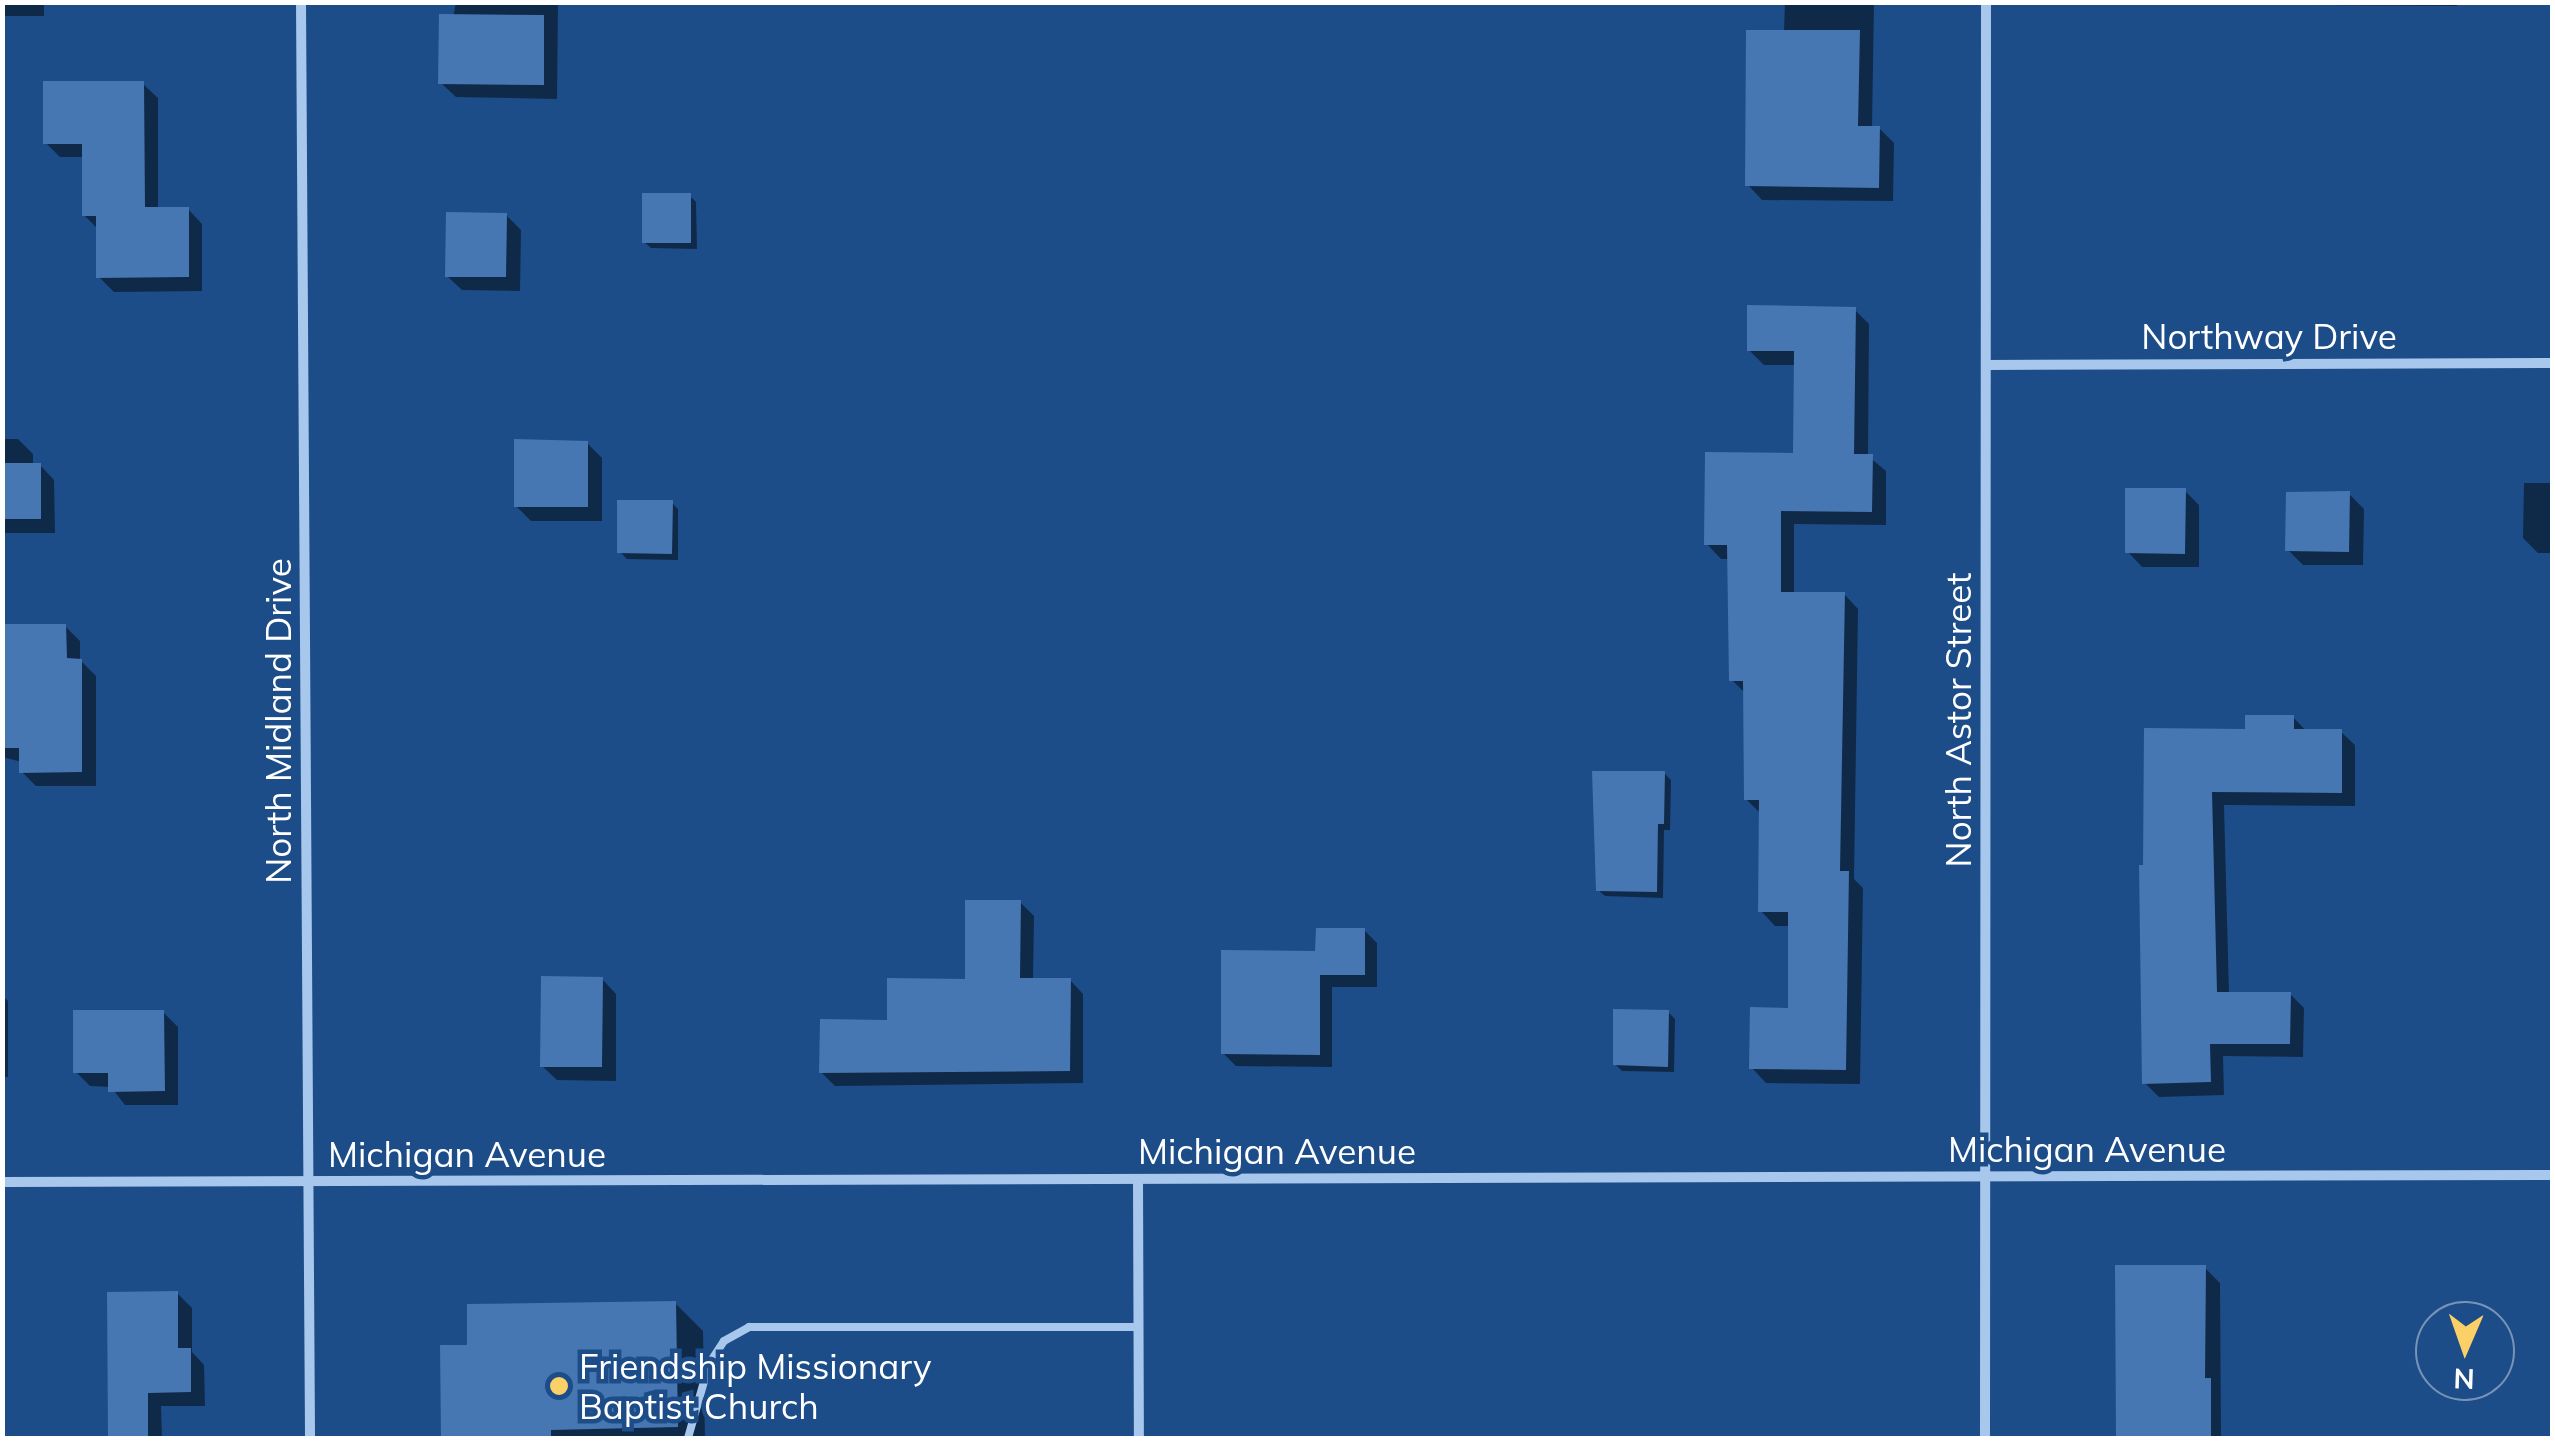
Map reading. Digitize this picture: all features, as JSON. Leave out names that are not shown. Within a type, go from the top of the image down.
[{"type":"street","name":"North Midland Drive","points":[[301,2],[310,1438]]},
{"type":"street","name":"North Astor Street","points":[[1986,2],[1986,1438]]},
{"type":"street","name":"Northway Drive","points":[[1986,365],[2552,362]]},
{"type":"street","name":"Michigan Avenue","points":[[2,1182],[2552,1175]]},
{"type":"street","points":[[1138,1179],[1139,1438]]},
{"type":"lane","points":[[688,1438],[709,1364],[724,1341],[750,1327],[1138,1327]]},
{"type":"building","points":[[439,14],[544,15],[544,85],[438,84]]},
{"type":"building","points":[[1746,30],[1860,30],[1858,126],[1880,126],[1879,188],[1745,186]]},
{"type":"building","points":[[43,81],[144,81],[145,207],[189,207],[189,277],[96,278],[96,216],[82,216],[82,144],[43,144]]},
{"type":"building","points":[[642,193],[691,193],[691,243],[642,243]]},
{"type":"building","points":[[446,212],[507,213],[506,277],[445,277]]},
{"type":"building","points":[[1747,305],[1856,307],[1854,454],[1873,454],[1872,512],[1781,511],[1781,592],[1845,592],[1840,871],[1849,871],[1846,1070],[1749,1069],[1750,1007],[1788,1008],[1788,912],[1758,912],[1759,800],[1744,800],[1743,681],[1729,681],[1727,545],[1704,545],[1705,452],[1793,453],[1794,351],[1747,351]]},
{"type":"building","points":[[514,439],[588,441],[588,507],[514,507]]},
{"type":"building","points":[[2,463],[41,463],[41,519],[2,519]]},
{"type":"building","points":[[2125,488],[2186,488],[2185,554],[2125,553]]},
{"type":"building","points":[[2350,491],[2349,552],[2285,551],[2286,492]]},
{"type":"building","points":[[617,500],[673,500],[672,554],[617,553]]},
{"type":"building","points":[[2,624],[66,624],[67,658],[82,659],[82,772],[19,773],[19,748],[2,748]]},
{"type":"building","points":[[2245,715],[2294,715],[2294,729],[2342,729],[2342,793],[2212,792],[2217,992],[2291,992],[2290,1044],[2210,1044],[2211,1082],[2142,1084],[2139,865],[2143,865],[2144,728],[2245,729]]},
{"type":"building","points":[[1592,771],[1665,771],[1664,824],[1658,824],[1657,892],[1596,891]]},
{"type":"building","points":[[965,900],[1021,900],[1020,978],[1071,978],[1070,1071],[819,1073],[820,1019],[887,1020],[887,978],[965,979]]},
{"type":"building","points":[[1316,928],[1365,928],[1365,975],[1320,975],[1320,1055],[1221,1054],[1221,950],[1315,951]]},
{"type":"building","points":[[541,976],[603,977],[602,1067],[540,1067]]},
{"type":"building","points":[[1613,1009],[1669,1010],[1668,1067],[1613,1065]]},
{"type":"building","points":[[73,1010],[164,1010],[165,1091],[108,1092],[108,1073],[73,1073]]},
{"type":"building","points":[[2115,1265],[2206,1265],[2205,1378],[2211,1378],[2211,1438],[2116,1438]]},
{"type":"building","points":[[178,1291],[178,1348],[191,1348],[191,1392],[148,1393],[148,1438],[108,1438],[107,1292]]},
{"type":"building","name":"Friendship Missionary Baptist Church","points":[[676,1301],[678,1427],[551,1430],[551,1438],[441,1438],[440,1345],[467,1345],[467,1304]]},
{"type":"place","name":"Friendship Missionary Baptist Church","points":[[559,1386]]}]
